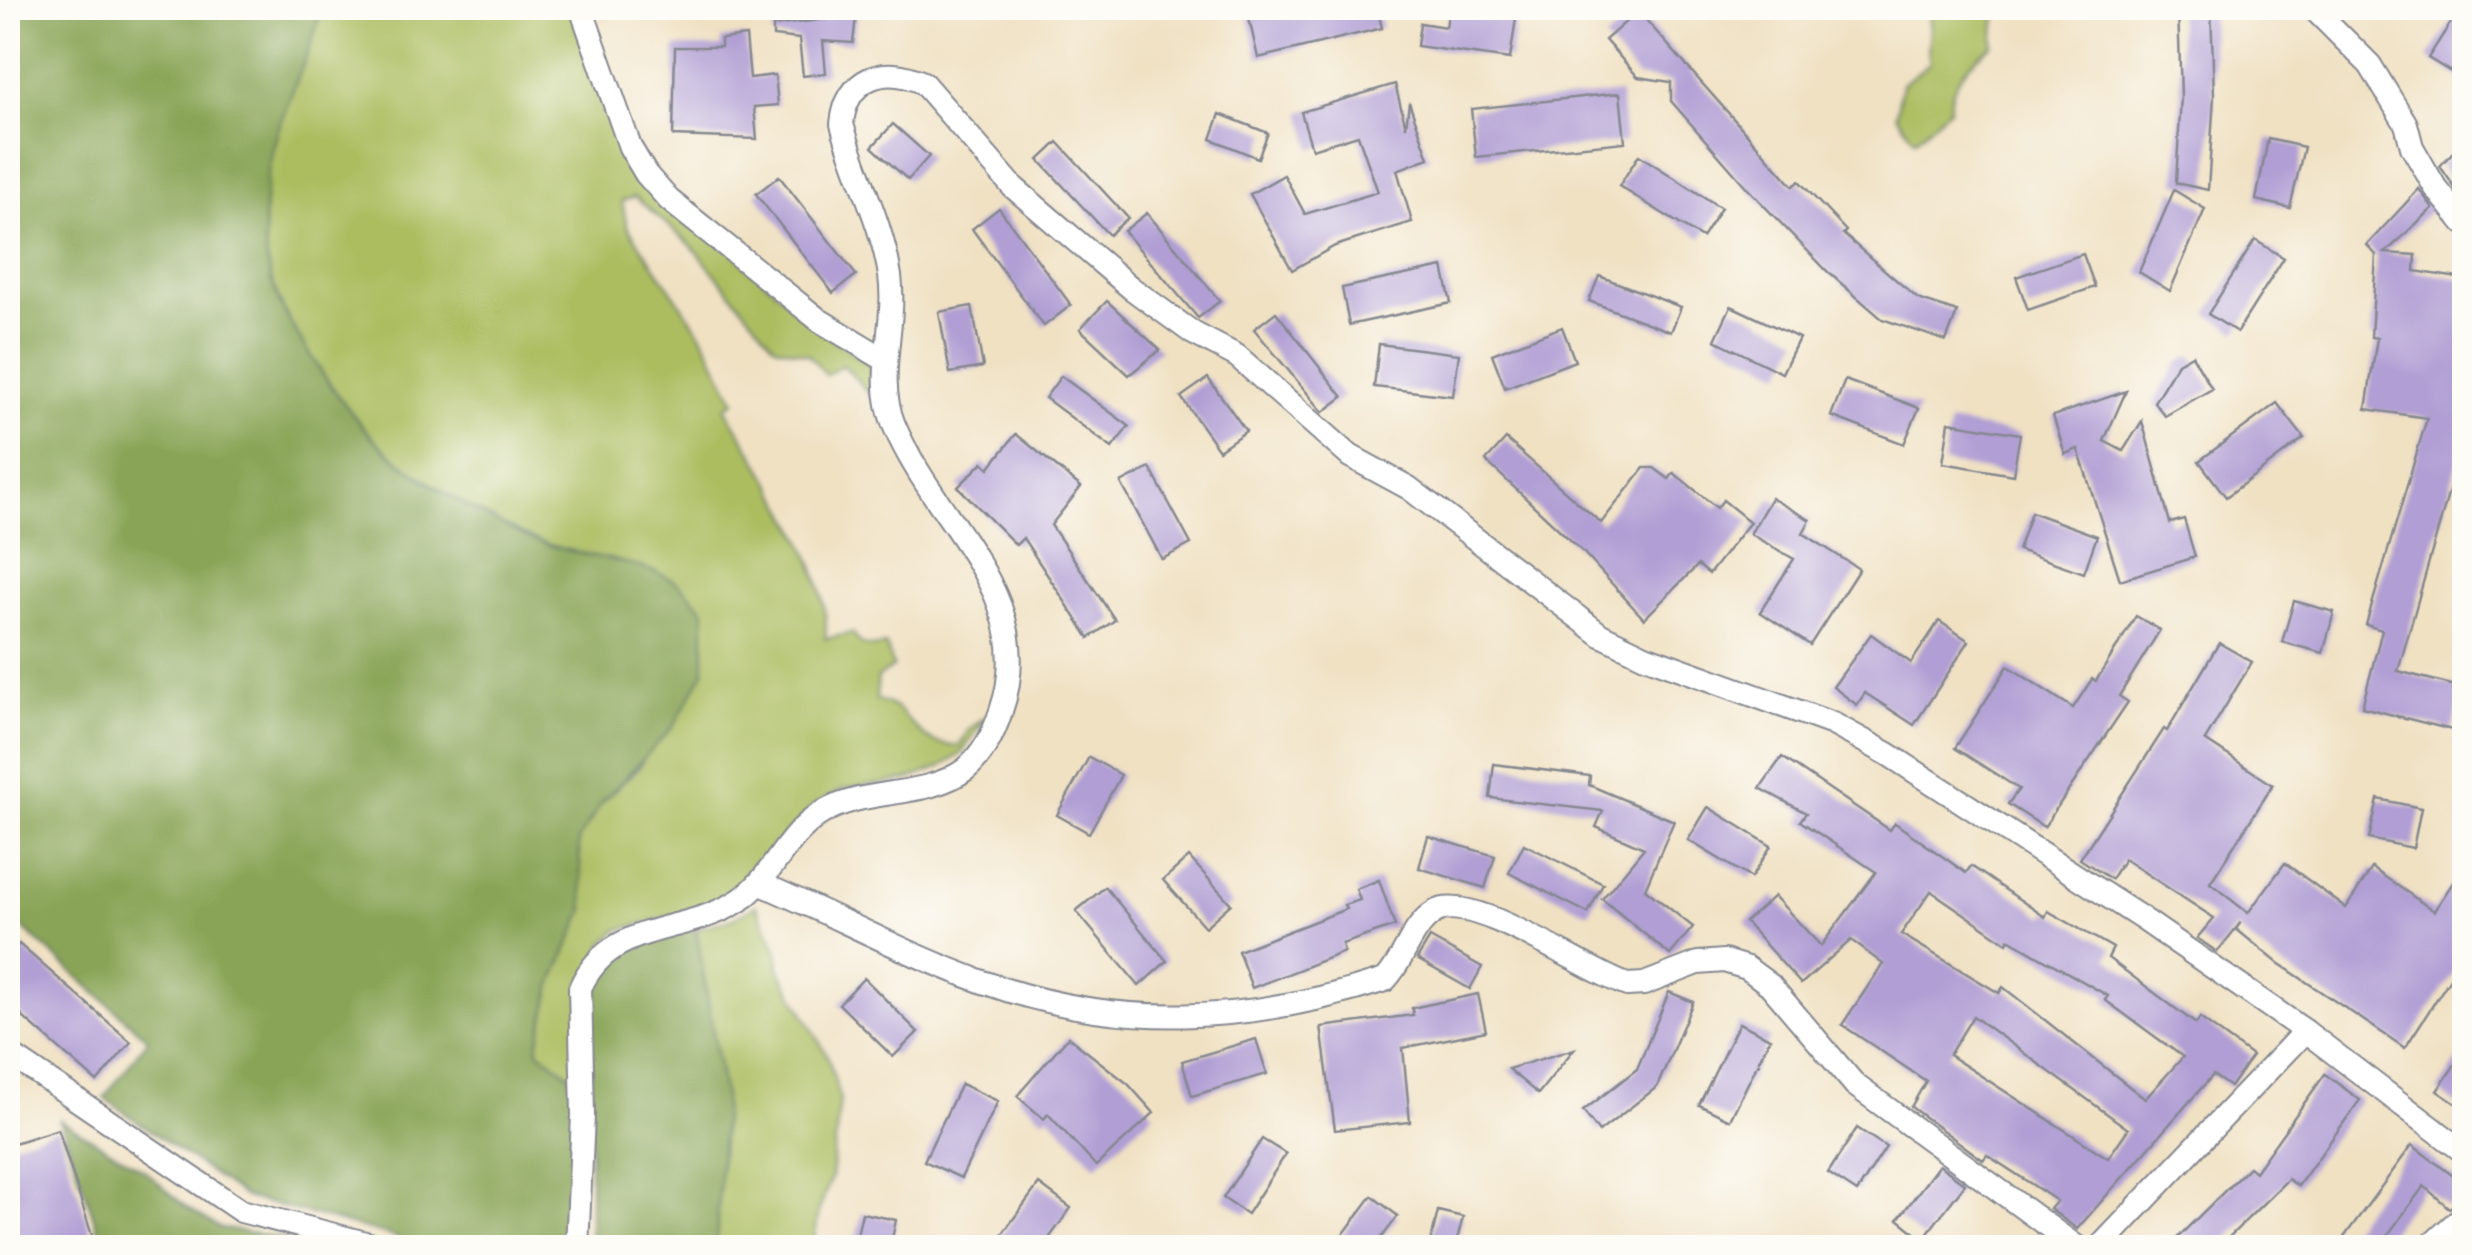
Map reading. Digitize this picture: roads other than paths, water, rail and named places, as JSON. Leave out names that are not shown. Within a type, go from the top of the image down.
[{"type":"street","points":[[581,8],[630,147],[646,174],[669,200],[819,320],[884,358]]},
{"type":"street","points":[[2313,8],[2370,65],[2406,124],[2412,147],[2435,187],[2464,223]]},
{"type":"street","points":[[578,1248],[584,1115],[580,988],[588,970],[622,940],[711,915],[760,884],[784,846],[821,814],[848,801],[939,782],[964,770],[982,752],[1005,700],[1012,642],[1008,616],[893,424],[884,358],[892,328],[890,273],[842,124],[843,108],[855,87],[878,73],[902,73],[923,83],[1013,187],[1132,288],[1192,333],[1237,356],[1350,456],[1409,488],[1602,635],[1645,656],[1832,724],[1888,754],[1997,821],[2306,1031],[2464,1152]]},
{"type":"street","points":[[760,884],[980,981],[1077,1010],[1137,1017],[1253,1012],[1385,980],[1400,966],[1431,913],[1444,908],[1492,920],[1626,985],[1644,984],[1698,963],[1724,961],[1747,968],[1770,985],[1855,1084],[2078,1248]]},
{"type":"street","points":[[2099,1248],[2306,1031]]},
{"type":"street","points":[[8,1053],[241,1210],[385,1248]]},
{"type":"street","points":[[2428,1248],[2464,1215]]}]
